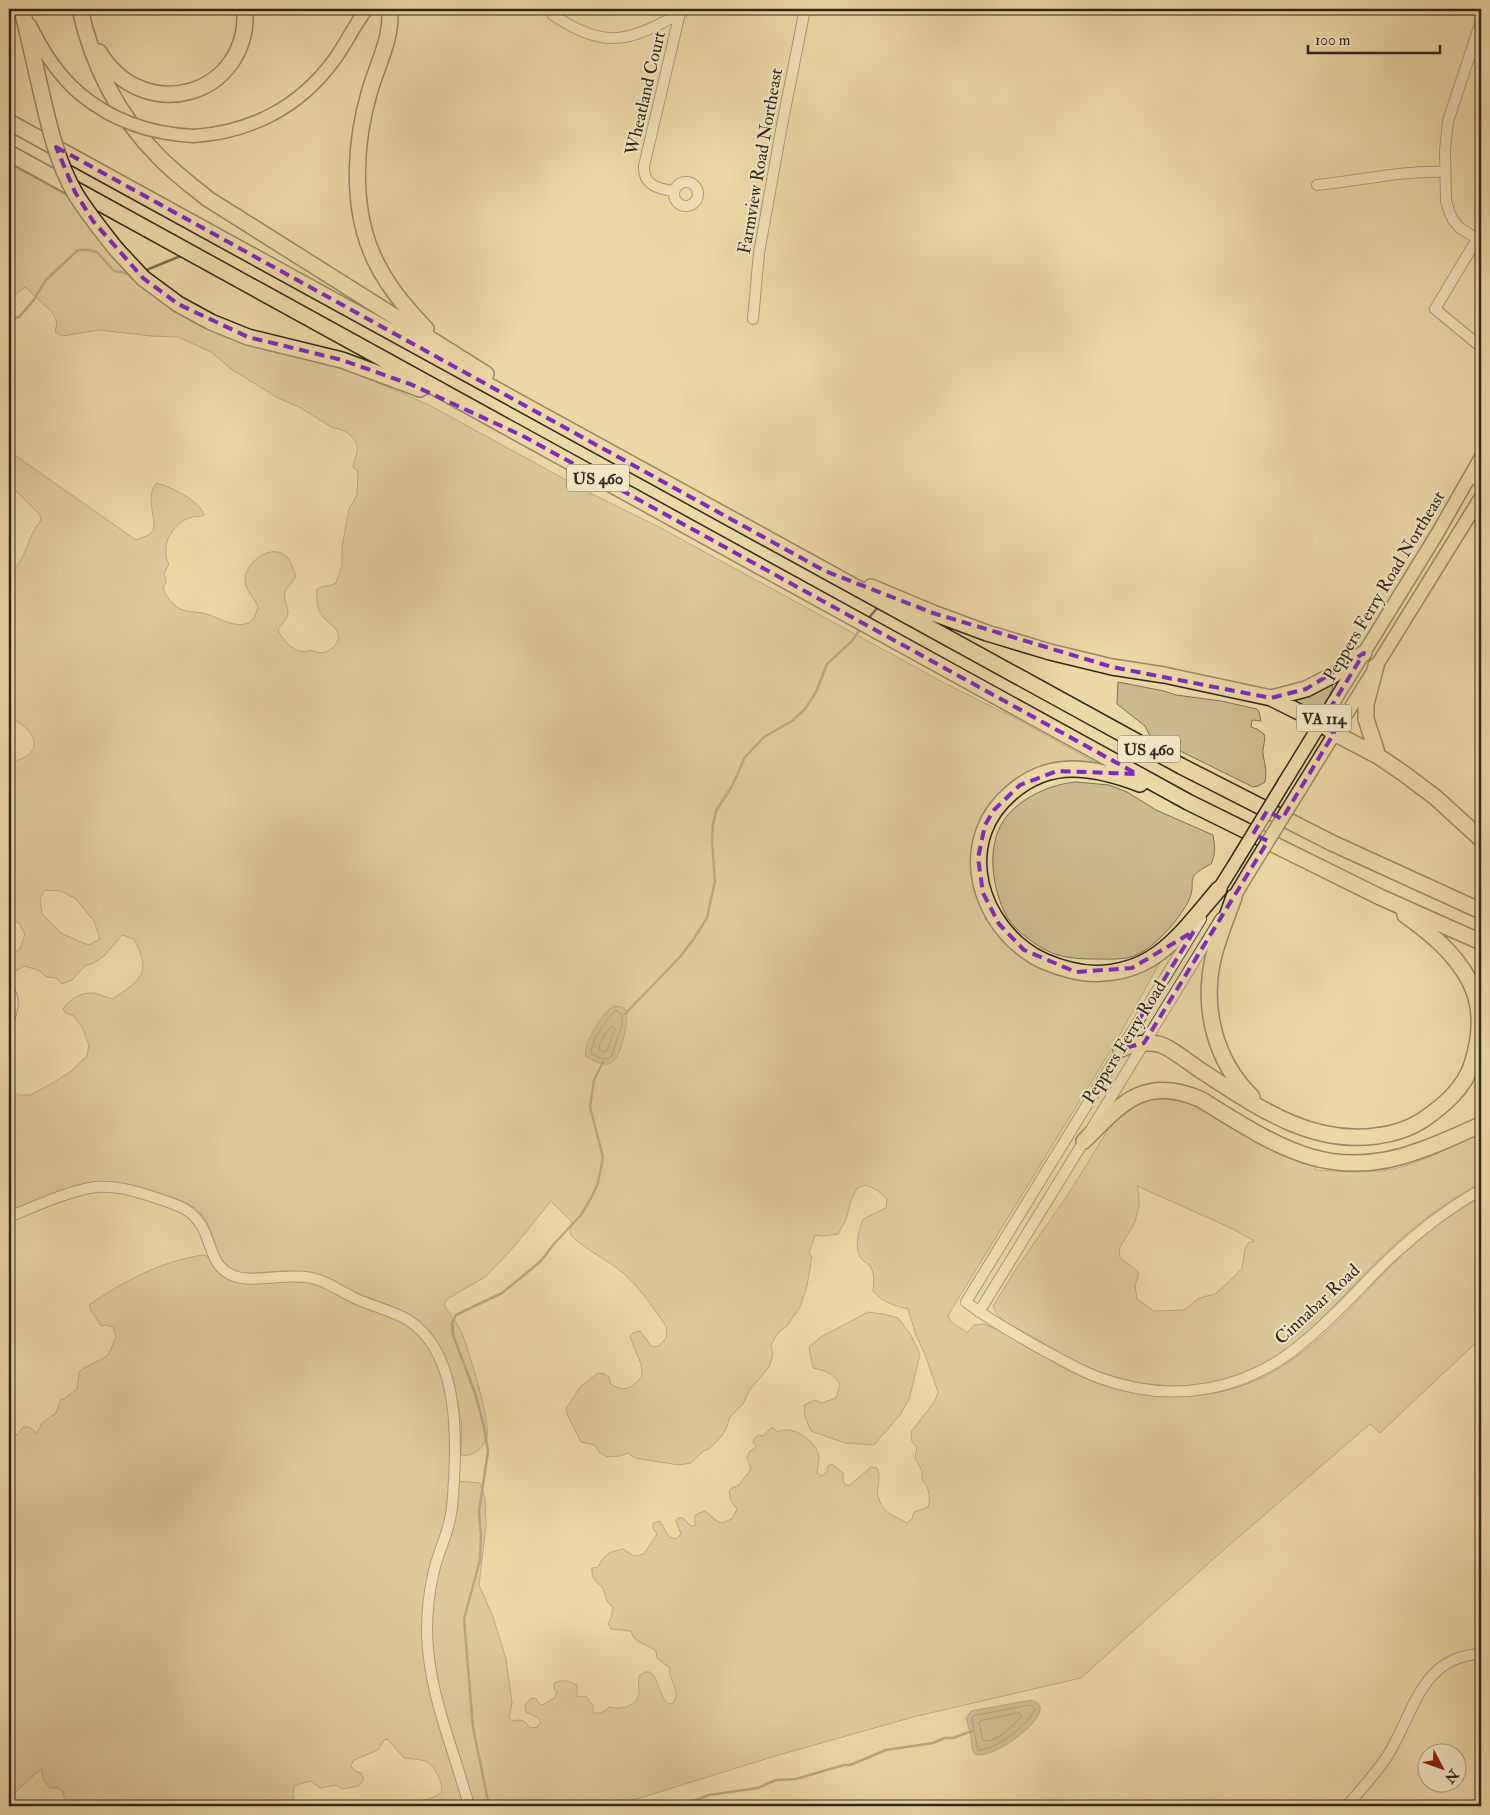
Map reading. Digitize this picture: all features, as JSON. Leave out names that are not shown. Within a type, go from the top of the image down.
[{"type":"highway","points":[[22,9],[50,130],[60,160],[75,192],[93,221],[143,278],[178,304],[211,322],[248,337],[342,360],[410,384],[522,436]]},
{"type":"highway","points":[[80,9],[85,30],[102,75],[116,104],[136,132],[175,172],[215,203],[443,346],[591,442]]},
{"type":"highway","points":[[85,30],[103,59],[122,79],[148,91],[165,94],[183,94],[202,88],[217,78],[230,65],[243,40],[246,24],[245,9]]},
{"type":"highway","points":[[389,9],[390,26],[368,96],[361,134],[358,164],[362,223],[371,251],[387,282],[408,310],[443,346]]},
{"type":"highway","name":"US 460","points":[[9,122],[1211,782],[1339,847],[1481,912]]},
{"type":"highway","name":"US 460","points":[[9,153],[1188,802],[1380,897],[1481,942]]},
{"type":"highway","points":[[825,571],[880,590],[933,613],[987,633],[1050,652],[1112,667],[1164,675],[1271,698],[1321,723],[1334,733],[1378,756],[1435,797],[1481,839]]},
{"type":"highway","points":[[1271,698],[1306,689],[1335,674],[1364,653]]},
{"type":"highway","points":[[1376,666],[1366,704],[1366,719],[1378,756]]},
{"type":"highway","points":[[1188,802],[1130,780],[1091,770],[1057,770],[1037,776],[1020,785],[1008,795],[994,810],[985,825],[978,858],[983,893],[990,910],[999,924],[1024,950],[1040,960],[1058,967],[1094,974],[1132,968],[1162,952],[1174,942],[1219,889]]},
{"type":"highway","points":[[1234,897],[1214,958],[1210,979],[1210,1015],[1213,1032],[1219,1048],[1236,1078],[1261,1105],[1277,1116]]},
{"type":"highway","points":[[1121,1049],[1132,1044],[1160,1044],[1234,1091],[1293,1125],[1327,1136],[1363,1138],[1384,1135],[1418,1123],[1435,1112],[1448,1100],[1458,1089],[1470,1068],[1479,1037],[1479,1015],[1476,996],[1469,981],[1451,954],[1419,925],[1380,897]]},
{"type":"highway","points":[[1084,1141],[1128,1100],[1157,1090],[1172,1090],[1186,1093],[1280,1146],[1316,1158],[1336,1162],[1356,1164],[1397,1158],[1420,1151],[1481,1125]]},
{"type":"main road","points":[[22,9],[50,62],[78,93],[105,112],[132,125],[167,134],[194,136],[228,132],[254,124],[278,113],[299,98],[319,80],[335,60],[367,9]]},
{"type":"main road","name":"Peppers Ferry Road Northeast","points":[[1284,783],[1438,534],[1481,457]]},
{"type":"main road","name":"Peppers Ferry Road Northeast","points":[[1299,790],[1481,497]]},
{"type":"main road","name":"Peppers Ferry Road","points":[[1219,889],[1284,783]]},
{"type":"main road","name":"Peppers Ferry Road","points":[[1234,897],[1299,790]]},
{"type":"street","name":"Farmview Road Northeast","points":[[753,319],[759,254],[805,9]]},
{"type":"street","points":[[553,15],[585,33],[606,38],[627,37],[649,30],[684,11]]},
{"type":"street","name":"Wheatland Court","points":[[674,191],[662,189],[648,181],[644,174],[644,166],[684,11]]},
{"type":"street","points":[[1481,21],[1476,54],[1448,121],[1445,141],[1446,200],[1453,220],[1460,228],[1479,240],[1435,310],[1481,347]]},
{"type":"street","points":[[1317,185],[1416,171],[1445,172]]},
{"type":"street","points":[[1470,476],[1481,483]]},
{"type":"street","name":"Peppers Ferry Road","points":[[966,1302],[1219,889]]},
{"type":"street","name":"Peppers Ferry Road","points":[[979,1312],[1234,897]]},
{"type":"street","points":[[9,990],[12,994],[14,1006],[9,1020]]},
{"type":"street","points":[[9,1217],[81,1190],[97,1187],[113,1187],[146,1194],[180,1206],[195,1215],[203,1228],[211,1252],[220,1268],[233,1276],[247,1279],[279,1276],[308,1277],[358,1300],[395,1313],[418,1327],[427,1336],[443,1366],[449,1389],[456,1450],[452,1513],[444,1544],[433,1573],[428,1604],[427,1633],[436,1696],[469,1806]]},
{"type":"street","name":"Cinnabar Road","points":[[966,1302],[1020,1337],[1076,1368],[1117,1384],[1150,1391],[1201,1390],[1245,1378],[1267,1368],[1305,1342],[1406,1243],[1455,1206],[1481,1190]]},
{"type":"street","points":[[1347,1806],[1372,1778],[1389,1753],[1423,1686],[1436,1670],[1454,1659],[1472,1654],[1481,1654]]},
{"type":"highlighted area","points":[[56,147],[825,571],[933,613],[1112,667],[1271,698],[1306,689],[1364,653],[1321,723],[1334,733],[1282,819],[1267,811],[1253,834],[1268,841],[1144,1043],[1121,1049],[1194,931],[1132,968],[1076,972],[1024,950],[999,924],[983,893],[978,858],[985,825],[994,810],[1020,785],[1057,771],[1137,774],[523,436],[410,384],[342,360],[248,337],[178,304],[143,278],[93,221],[75,192]]},
{"type":"shaded area","points":[[9,164],[71,198],[93,232],[126,272],[155,296],[192,322],[230,339],[342,369],[429,405],[590,493],[659,527],[950,686],[1017,719],[1105,768],[1065,767],[990,812],[981,901],[1065,976],[1162,959],[1114,1045],[950,1312],[948,1316],[954,1324],[967,1333],[974,1325],[984,1324],[1072,1372],[1102,1385],[1124,1391],[1157,1396],[1191,1396],[1225,1391],[1254,1381],[1281,1367],[1305,1350],[1327,1331],[1414,1245],[1446,1219],[1481,1197],[1481,1338],[1380,1433],[1370,1424],[1219,1554],[1081,1678],[913,1717],[772,1757],[630,1801],[625,1806],[472,1806],[444,1712],[432,1641],[435,1583],[441,1548],[457,1481],[480,1483],[485,1499],[486,1526],[479,1585],[493,1617],[506,1659],[512,1703],[509,1718],[513,1721],[523,1721],[530,1728],[537,1727],[541,1722],[537,1717],[526,1712],[525,1705],[531,1698],[537,1699],[539,1704],[543,1705],[554,1698],[557,1693],[554,1689],[554,1683],[560,1681],[577,1685],[577,1696],[586,1696],[593,1706],[593,1712],[600,1713],[609,1707],[623,1708],[635,1702],[639,1693],[639,1676],[645,1672],[650,1672],[656,1679],[662,1696],[668,1704],[673,1703],[676,1694],[670,1668],[657,1658],[656,1651],[641,1643],[631,1631],[611,1629],[608,1623],[613,1608],[607,1601],[603,1588],[593,1577],[592,1568],[598,1567],[608,1554],[618,1550],[623,1549],[634,1556],[644,1554],[657,1534],[653,1528],[653,1523],[660,1521],[669,1537],[676,1539],[681,1534],[676,1521],[678,1518],[683,1518],[691,1526],[695,1526],[695,1515],[705,1511],[722,1523],[732,1519],[737,1509],[731,1501],[729,1491],[739,1485],[751,1469],[747,1457],[756,1445],[753,1442],[755,1438],[759,1435],[763,1436],[771,1428],[778,1432],[790,1430],[797,1432],[809,1440],[814,1445],[819,1457],[817,1473],[822,1476],[827,1472],[828,1466],[832,1464],[843,1473],[845,1485],[850,1485],[871,1467],[877,1468],[879,1477],[877,1493],[882,1506],[888,1513],[907,1523],[912,1519],[914,1512],[928,1507],[929,1492],[922,1479],[922,1471],[915,1458],[917,1447],[912,1442],[911,1432],[935,1401],[938,1392],[908,1309],[885,1301],[873,1291],[872,1271],[869,1265],[861,1258],[857,1248],[863,1219],[886,1208],[887,1199],[877,1190],[866,1185],[857,1188],[850,1203],[846,1220],[838,1234],[815,1235],[809,1253],[812,1256],[807,1286],[800,1307],[787,1326],[778,1333],[771,1345],[773,1355],[769,1367],[749,1391],[743,1404],[730,1417],[721,1437],[691,1463],[679,1465],[635,1458],[628,1453],[607,1457],[599,1452],[595,1445],[581,1442],[567,1414],[566,1409],[580,1387],[598,1373],[609,1377],[610,1383],[620,1388],[628,1388],[635,1384],[642,1376],[641,1364],[630,1337],[633,1333],[640,1331],[652,1347],[659,1346],[666,1338],[667,1328],[632,1281],[571,1235],[572,1222],[551,1201],[512,1249],[485,1277],[447,1299],[444,1305],[461,1331],[486,1417],[487,1437],[480,1448],[470,1455],[461,1455],[462,1432],[459,1407],[446,1363],[440,1350],[427,1329],[420,1322],[403,1312],[310,1273],[287,1271],[238,1273],[229,1267],[218,1254],[208,1224],[195,1208],[180,1200],[141,1189],[105,1183],[81,1185],[9,1212],[9,1088],[18,1095],[30,1095],[70,1072],[87,1056],[89,1045],[83,1029],[74,1016],[66,1013],[63,1009],[72,999],[85,994],[94,993],[113,999],[137,980],[143,968],[134,939],[122,935],[105,955],[94,963],[85,966],[72,980],[62,984],[56,978],[47,977],[38,970],[24,966],[9,975],[9,955],[20,949],[25,934],[19,923],[9,919],[9,760],[13,761],[26,757],[30,754],[34,742],[31,734],[25,727],[9,718],[9,574],[23,556],[32,534],[41,520],[40,515],[9,484],[9,451],[136,540],[149,535],[154,529],[151,498],[153,488],[157,483],[177,491],[197,505],[204,515],[192,517],[178,525],[168,539],[166,549],[166,557],[169,564],[164,573],[166,582],[163,588],[174,605],[180,609],[203,613],[237,624],[250,622],[255,616],[258,607],[245,584],[246,573],[260,556],[274,552],[281,553],[287,557],[296,575],[285,592],[288,615],[278,630],[291,647],[300,651],[310,650],[320,653],[331,649],[339,637],[336,629],[320,612],[317,601],[317,589],[336,583],[342,565],[342,547],[349,509],[357,495],[358,472],[353,467],[357,446],[350,435],[342,430],[333,428],[299,407],[278,398],[231,369],[211,352],[178,337],[100,330],[62,336],[55,332],[57,322],[52,312],[25,287],[9,298]],"holes":[[[45,890],[61,891],[76,899],[94,921],[100,939],[89,945],[76,940],[61,933],[42,914],[40,898]]]},
{"type":"shaded area","points":[[1118,682],[1176,695],[1221,701],[1257,709],[1261,721],[1252,720],[1251,727],[1264,734],[1265,782],[1253,787],[1150,736],[1145,726],[1117,704]]},
{"type":"shaded area","points":[[1332,684],[1333,687],[1324,708],[1318,714],[1291,700],[1311,694]]},
{"type":"shaded area","points":[[1066,783],[1109,785],[1127,792],[1156,810],[1213,835],[1215,849],[1213,860],[1211,864],[1193,877],[1191,895],[1184,910],[1156,942],[1139,954],[1131,957],[1122,959],[1078,958],[1052,953],[1033,942],[1014,926],[1006,915],[997,892],[994,880],[993,854],[998,830],[1004,820],[1018,805],[1036,794]]},
{"type":"shaded area","points":[[1159,1096],[1187,1099],[1300,1161],[1317,1166],[1315,1170],[1364,1172],[1394,1169],[1432,1156],[1481,1132],[1481,1183],[1452,1200],[1411,1231],[1373,1265],[1316,1324],[1296,1342],[1271,1360],[1244,1373],[1216,1382],[1188,1385],[1159,1385],[1130,1381],[1101,1372],[1073,1360],[1006,1323],[997,1314],[993,1306],[1016,1269],[1067,1196],[1114,1120],[1130,1107]],"holes":[[[1137,1186],[1233,1229],[1254,1241],[1248,1243],[1245,1249],[1242,1268],[1215,1294],[1199,1298],[1184,1310],[1154,1311],[1137,1299],[1135,1285],[1139,1274],[1120,1258],[1119,1249],[1135,1222],[1139,1205]]]},
{"type":"shaded area","points":[[203,1255],[207,1256],[220,1273],[235,1281],[280,1279],[313,1282],[399,1319],[418,1332],[438,1362],[450,1418],[451,1460],[446,1518],[425,1601],[435,1705],[464,1806],[412,1806],[442,1791],[438,1775],[431,1765],[424,1761],[404,1758],[387,1739],[384,1740],[378,1750],[354,1760],[351,1766],[355,1771],[361,1773],[364,1779],[359,1786],[342,1789],[336,1785],[320,1788],[311,1781],[294,1787],[294,1801],[305,1803],[307,1806],[66,1806],[63,1792],[58,1788],[50,1788],[44,1780],[41,1769],[9,1798],[9,1432],[11,1438],[18,1434],[23,1427],[29,1427],[37,1433],[42,1423],[56,1413],[61,1399],[64,1399],[77,1389],[79,1372],[109,1354],[116,1336],[113,1327],[101,1326],[90,1309],[90,1304],[144,1273],[172,1262]]},
{"type":"shaded area","points":[[868,1312],[898,1318],[911,1335],[920,1355],[909,1399],[900,1415],[874,1445],[845,1443],[811,1431],[805,1417],[804,1405],[815,1400],[822,1403],[836,1398],[840,1385],[829,1373],[813,1368],[809,1347],[821,1337]]},
{"type":"water","points":[[614,1006],[622,1007],[627,1011],[625,1033],[617,1057],[613,1062],[603,1064],[586,1057],[587,1044],[594,1029],[609,1009]]},
{"type":"water","points":[[1031,1700],[1039,1705],[1039,1714],[1025,1731],[992,1752],[982,1755],[975,1754],[972,1749],[966,1718],[971,1711]]},
{"type":"waterway","points":[[9,320],[19,317],[33,301],[46,280],[78,250],[97,252],[114,271],[131,274]]},
{"type":"waterway","points":[[144,271],[183,255]]},
{"type":"waterway","points":[[867,620],[878,607]]},
{"type":"waterway","points":[[625,1014],[680,957],[707,918],[715,881],[712,841],[716,811],[732,786],[745,757],[764,737],[792,721],[805,709],[816,692],[827,664],[852,641],[861,628]]},
{"type":"waterway","points":[[489,1806],[473,1727],[464,1619],[480,1560],[481,1535],[479,1512],[488,1451],[475,1393],[453,1335],[452,1323],[456,1315],[502,1293],[541,1261],[581,1215],[591,1198],[598,1183],[603,1157],[590,1107],[594,1080],[603,1062]]},
{"type":"waterway","points":[[681,1806],[709,1795],[758,1788],[776,1780],[796,1779],[844,1765],[850,1765],[886,1750],[933,1743],[972,1731]]}]
